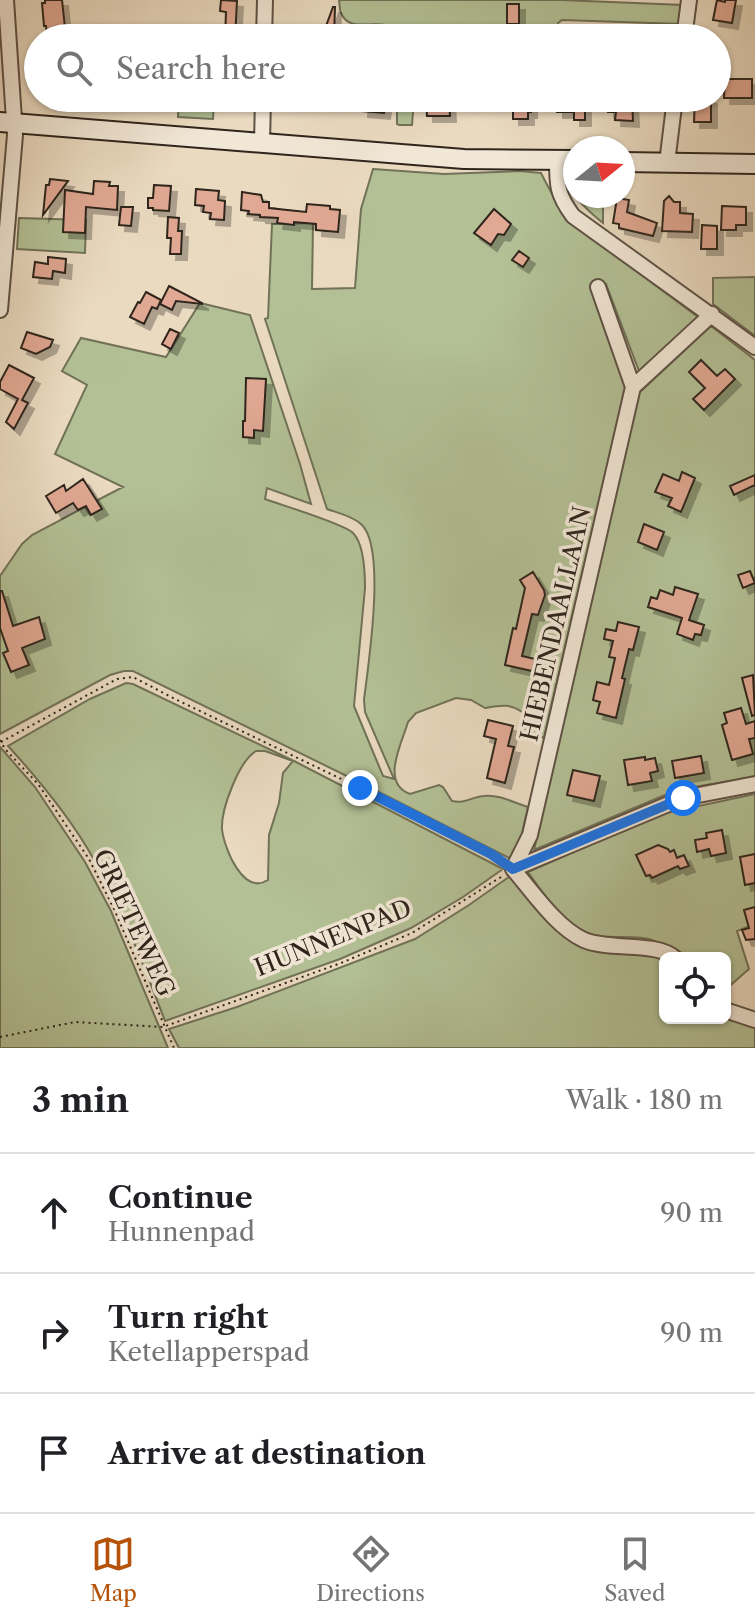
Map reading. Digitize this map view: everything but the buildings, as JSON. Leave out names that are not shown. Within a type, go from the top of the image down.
[{"type":"main road","points":[[7,123],[464,159],[563,155]]},
{"type":"main road","points":[[635,157],[667,163],[755,164]]},
{"type":"street","points":[[0,310],[14,149],[7,123],[6,0]]},
{"type":"street","points":[[264,24],[265,0]]},
{"type":"street","points":[[686,24],[689,0]]},
{"type":"street","points":[[262,143],[263,112]]},
{"type":"street","points":[[667,163],[673,112]]},
{"type":"street","points":[[563,178],[558,190],[563,201]]},
{"type":"street","points":[[568,208],[573,216],[755,347]]},
{"type":"street","points":[[598,287],[633,387],[712,314]]},
{"type":"street","name":"HIEBENDAALLAAN","points":[[513,869],[530,835],[633,387]]},
{"type":"street","points":[[668,952],[607,946],[583,939],[564,926],[513,869],[683,798],[755,784]]},
{"type":"street","points":[[731,1012],[755,1020]]},
{"type":"path","points":[[0,741],[117,679],[133,677],[491,854],[513,869]]},
{"type":"path","name":"GRIETEWEG","points":[[0,741],[44,793],[89,859],[174,1048]]},
{"type":"path","name":"HUNNENPAD","points":[[0,1037],[75,1022],[163,1027],[341,963],[412,933],[513,869]]},
{"type":"green space","points":[[339,0],[562,0],[683,5],[680,24],[562,20],[558,24],[353,24],[340,11]]},
{"type":"green space","points":[[178,112],[213,112],[213,119],[178,117]]},
{"type":"green space","points":[[397,112],[413,112],[412,125],[397,124]]},
{"type":"green space","points":[[373,169],[444,174],[541,173],[558,203],[580,229],[698,317],[639,371],[606,284],[591,290],[626,385],[544,738],[525,730],[525,714],[515,708],[485,708],[471,700],[456,698],[416,713],[408,722],[396,762],[396,781],[401,789],[410,794],[439,785],[452,801],[490,796],[528,807],[522,834],[511,859],[133,671],[110,675],[0,734],[0,576],[32,535],[85,507],[90,515],[98,510],[94,502],[123,487],[55,454],[87,385],[62,371],[81,338],[166,357],[200,303],[250,315],[311,504],[267,488],[265,499],[348,529],[360,544],[365,588],[354,706],[383,776],[394,779],[365,712],[374,608],[373,556],[369,537],[357,521],[327,509],[265,319],[268,318],[272,224],[313,223],[312,289],[355,288],[361,209]]},
{"type":"green space","points":[[586,208],[603,208],[603,223]]},
{"type":"green space","points":[[19,218],[86,220],[85,253],[17,249]]},
{"type":"green space","points":[[755,277],[755,336],[713,304],[713,278]]},
{"type":"green space","points":[[711,326],[755,360],[755,777],[665,795],[534,850],[639,393]]},
{"type":"green space","points":[[126,683],[133,684],[296,762],[503,869],[411,928],[340,959],[165,1021],[104,877],[75,828],[8,746],[90,699]],"holes":[[[256,751],[293,761],[283,773],[279,803],[269,835],[268,880],[259,883],[243,876],[236,868],[227,847],[222,820],[232,786],[243,765]]]},
{"type":"green space","points":[[0,747],[35,787],[85,862],[111,911],[168,1048],[0,1048]]},
{"type":"green space","points":[[755,794],[755,924],[737,931],[749,969],[731,985],[731,952],[674,952],[649,939],[588,933],[558,912],[528,872],[666,813]]},
{"type":"green space","points":[[513,874],[560,930],[659,956],[659,1024],[731,1024],[731,1017],[755,1025],[755,1048],[179,1048],[169,1029],[237,1007],[415,939]]},
{"type":"route","points":[[360,788],[491,854],[513,869],[683,798]]}]
